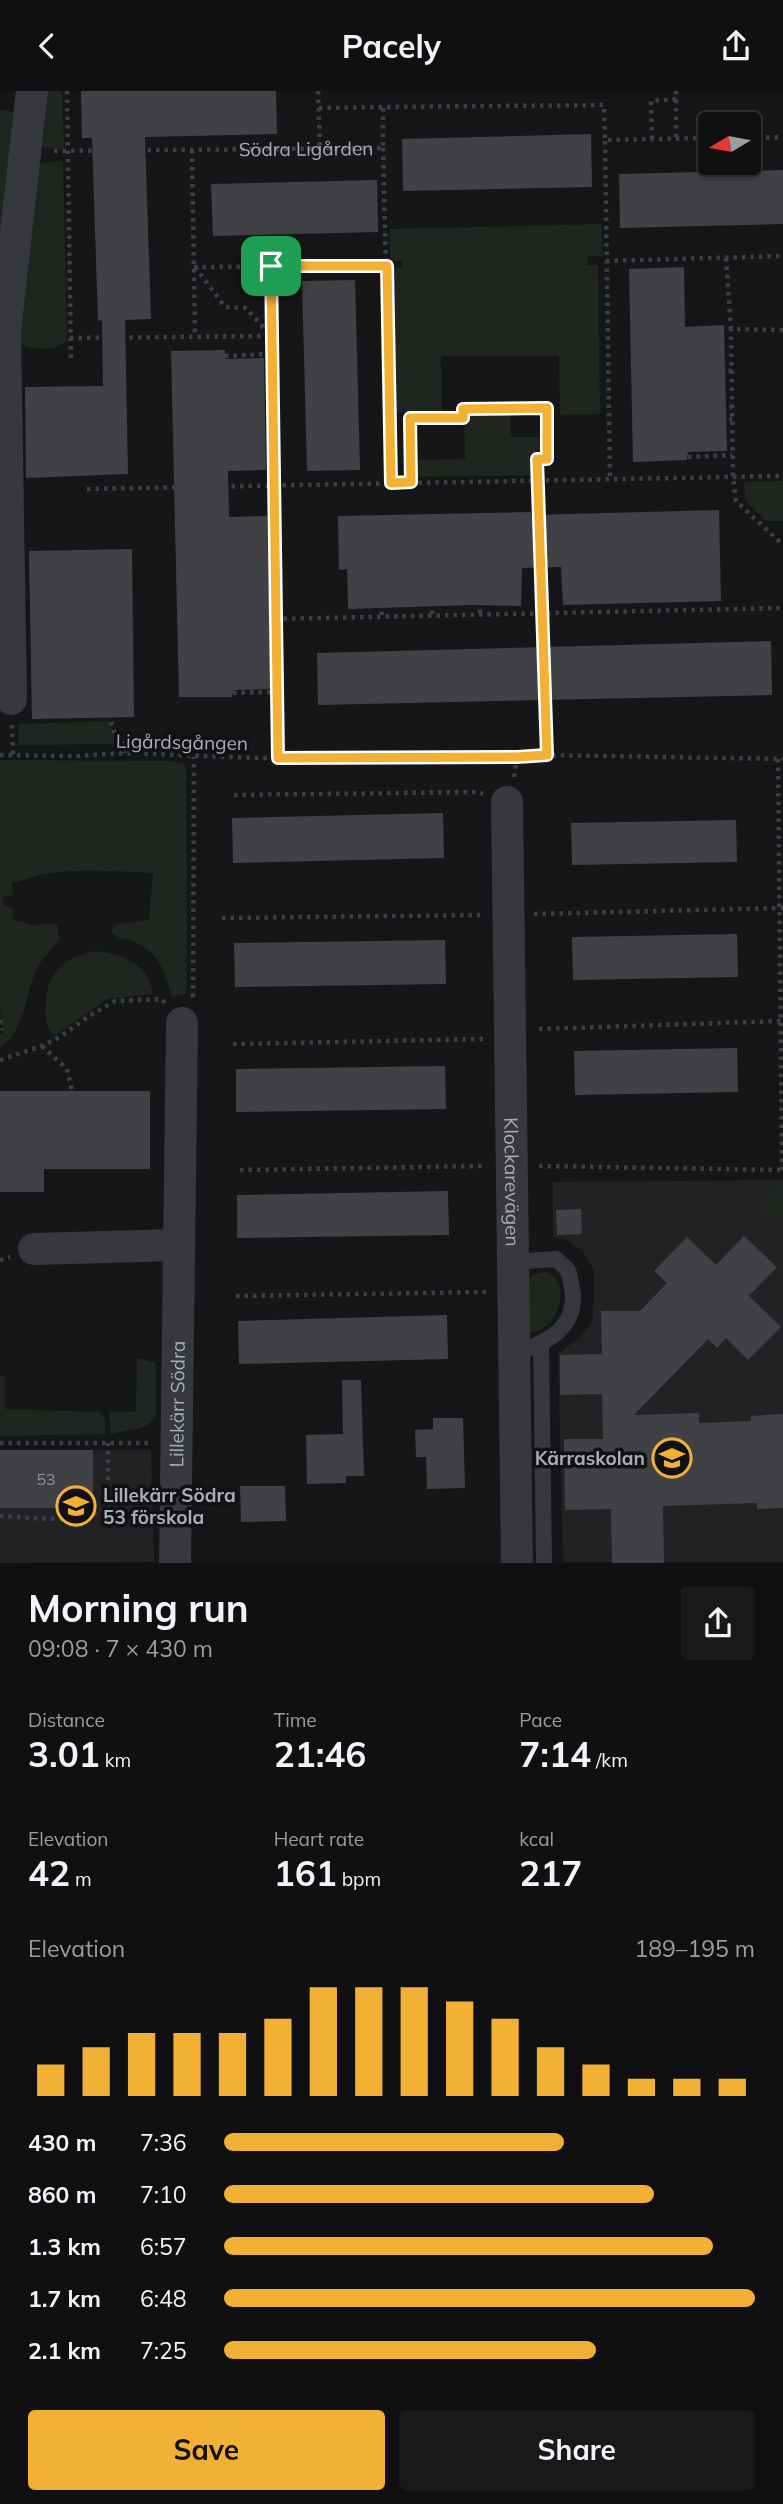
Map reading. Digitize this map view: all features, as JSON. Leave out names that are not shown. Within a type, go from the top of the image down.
[{"type":"street","points":[[11,699],[5,331],[32,91]]},
{"type":"street","name":"Klockarevägen","points":[[507,802],[513,1277],[527,1349],[517,1563]]},
{"type":"street","name":"Lillekärr Södra","points":[[175,1563],[182,1023]]},
{"type":"street","points":[[34,1249],[178,1244]]},
{"type":"lane","points":[[513,1277],[556,1259],[568,1270],[573,1298],[569,1317],[557,1335],[527,1349],[544,1563]]},
{"type":"path","points":[[67,91],[71,360]]},
{"type":"path","points":[[318,91],[320,149]]},
{"type":"path","points":[[676,91],[676,139]]},
{"type":"path","points":[[652,139],[651,101],[676,99]]},
{"type":"path","points":[[319,108],[604,105],[610,479]]},
{"type":"path","name":"Södra Ligården","points":[[45,152],[67,149],[383,148],[383,107]]},
{"type":"path","points":[[761,138],[783,137]]},
{"type":"path","points":[[605,140],[698,138]]},
{"type":"path","points":[[383,148],[391,483]]},
{"type":"path","points":[[192,150],[195,336]]},
{"type":"path","points":[[606,261],[783,256]]},
{"type":"path","points":[[726,258],[731,329],[732,455],[736,501],[783,545]]},
{"type":"path","points":[[271,266],[278,758]]},
{"type":"path","points":[[194,267],[387,266]]},
{"type":"path","points":[[194,267],[225,307],[246,308],[270,336]]},
{"type":"path","points":[[731,329],[783,330]]},
{"type":"path","points":[[70,338],[270,336]]},
{"type":"path","points":[[225,356],[271,353]]},
{"type":"path","points":[[686,372],[732,372]]},
{"type":"path","points":[[226,394],[272,394]]},
{"type":"path","points":[[226,404],[272,403]]},
{"type":"path","points":[[687,408],[732,407]]},
{"type":"path","points":[[411,482],[410,418],[463,418],[463,409],[547,408],[547,459],[537,459],[547,755]]},
{"type":"path","points":[[687,419],[732,419]]},
{"type":"path","points":[[228,443],[273,442]]},
{"type":"path","points":[[688,457],[732,455]]},
{"type":"path","points":[[87,489],[783,476]]},
{"type":"path","points":[[229,550],[274,549]]},
{"type":"path","points":[[230,561],[274,559]]},
{"type":"path","points":[[479,567],[480,615]]},
{"type":"path","points":[[432,568],[432,616]]},
{"type":"path","points":[[381,569],[382,617]]},
{"type":"path","points":[[230,599],[274,599]]},
{"type":"path","points":[[275,619],[783,608]]},
{"type":"path","points":[[233,693],[276,692]]},
{"type":"path","points":[[94,705],[107,712],[116,736],[124,739],[125,753]]},
{"type":"path","name":"Ligårdsgången","points":[[0,755],[77,757],[125,753],[278,758],[547,755],[780,759]]},
{"type":"path","points":[[0,1060],[43,1046],[115,1001],[162,999],[182,1023],[193,1001],[194,757]]},
{"type":"path","points":[[240,1170],[511,1166],[782,1170],[780,759]]},
{"type":"path","points":[[234,795],[478,792],[507,802]]},
{"type":"path","points":[[222,918],[782,908]]},
{"type":"path","points":[[0,1020],[2,1030]]},
{"type":"path","points":[[233,1044],[782,1021]]},
{"type":"path","points":[[43,1046],[67,1069],[72,1091]]},
{"type":"path","points":[[236,1296],[513,1277]]},
{"type":"path","points":[[0,1443],[176,1443]]},
{"type":"path","points":[[0,1516],[82,1517],[103,1511],[108,1505],[108,1443]]},
{"type":"shaded area","points":[[48,91],[62,91],[62,149],[42,147]]},
{"type":"shaded area","points":[[0,110],[15,112],[0,256]]},
{"type":"shaded area","points":[[63,161],[67,341],[57,347],[37,349],[20,343],[16,331],[40,163]]},
{"type":"shaded area","points":[[601,224],[603,256],[588,256],[587,265],[598,265],[600,414],[560,415],[559,356],[441,356],[442,413],[395,412],[391,268],[402,268],[402,261],[390,261],[390,229]]},
{"type":"shaded area","points":[[470,414],[510,414],[511,437],[544,437],[544,454],[535,454],[535,475],[413,477],[412,460],[465,459],[464,423],[469,423]]},
{"type":"shaded area","points":[[783,481],[783,521],[766,521],[745,500],[744,482]]},
{"type":"shaded area","points":[[109,721],[115,738],[121,738],[122,744],[18,745],[19,724]]},
{"type":"shaded area","points":[[0,760],[170,761],[184,764],[185,994],[172,996],[163,970],[155,957],[142,946],[112,933],[117,924],[149,920],[153,873],[62,872],[12,882],[13,895],[3,897],[4,905],[12,908],[14,921],[35,925],[57,924],[59,939],[38,965],[20,1022],[9,1040],[0,1048],[0,1034],[3,1033],[0,1009]]},
{"type":"shaded area","points":[[95,951],[115,954],[133,962],[146,975],[153,994],[107,999],[57,1034],[52,1034],[46,1015],[47,991],[54,974],[75,957]]},
{"type":"shaded area","points":[[783,1179],[783,1221],[780,1217],[760,1218],[764,1200]]},
{"type":"shaded area","name":"Kärraskolan","points":[[783,1180],[783,1562],[563,1562],[558,1354],[580,1337],[593,1321],[594,1269],[583,1252],[569,1241],[553,1237],[553,1182]]},
{"type":"shaded area","points":[[545,1272],[559,1284],[559,1305],[548,1324],[527,1333],[523,1285],[535,1274]]},
{"type":"shaded area","points":[[137,1358],[154,1362],[156,1366],[156,1417],[145,1427],[111,1434],[109,1412],[136,1411]]},
{"type":"shaded area","points":[[0,1376],[5,1376],[5,1409],[98,1412],[105,1419],[105,1434],[0,1436]]},
{"type":"shaded area","name":"Lillekärr Södra 53 förskola","points":[[0,1450],[151,1450],[154,1562],[0,1563]]},
{"type":"building","points":[[81,91],[276,91],[277,134],[145,137],[151,319],[125,320],[128,474],[26,478],[25,387],[103,386],[102,320],[98,321],[92,138],[82,138]]},
{"type":"building","points":[[591,134],[592,187],[403,191],[402,139]]},
{"type":"building","points":[[783,170],[783,224],[620,228],[619,174],[698,172],[698,175],[761,175],[761,171]]},
{"type":"building","points":[[377,180],[378,232],[213,236],[211,184]]},
{"type":"building","points":[[684,267],[685,327],[724,325],[727,451],[688,452],[687,460],[633,462],[629,269]]},
{"type":"building","points":[[355,280],[360,470],[307,471],[302,281]]},
{"type":"building","points":[[225,350],[225,359],[264,358],[266,470],[228,471],[229,517],[267,516],[271,689],[233,690],[232,697],[179,697],[171,351]]},
{"type":"building","points":[[719,510],[721,601],[563,605],[561,567],[522,568],[521,606],[348,609],[347,569],[339,570],[338,516]]},
{"type":"building","points":[[132,549],[134,717],[32,719],[29,551]]},
{"type":"building","points":[[771,641],[772,695],[318,705],[317,653]]},
{"type":"building","points":[[443,813],[444,858],[233,863],[232,818]]},
{"type":"building","points":[[736,820],[737,862],[572,865],[571,823]]},
{"type":"building","points":[[737,934],[738,977],[573,980],[572,937]]},
{"type":"building","points":[[445,940],[446,984],[235,987],[234,943]]},
{"type":"building","points":[[737,1048],[738,1092],[575,1095],[574,1051]]},
{"type":"building","points":[[445,1066],[446,1109],[236,1112],[236,1069]]},
{"type":"building","points":[[0,1091],[150,1091],[150,1169],[44,1169],[44,1192],[0,1192]]},
{"type":"building","points":[[448,1191],[449,1235],[237,1238],[237,1195]]},
{"type":"building","points":[[581,1209],[582,1234],[557,1235],[556,1210]]},
{"type":"building","points":[[744,1236],[777,1267],[749,1296],[781,1327],[748,1360],[726,1338],[717,1348],[708,1339],[634,1415],[699,1413],[699,1423],[751,1421],[751,1416],[783,1414],[783,1508],[757,1509],[757,1503],[663,1506],[664,1563],[612,1563],[611,1509],[565,1510],[564,1439],[603,1439],[602,1394],[560,1395],[560,1355],[602,1354],[601,1311],[640,1311],[667,1283],[654,1271],[687,1237],[716,1265]]},
{"type":"building","points":[[447,1315],[448,1359],[239,1364],[238,1321]]},
{"type":"building","points":[[342,1380],[361,1380],[364,1476],[346,1476],[346,1483],[307,1484],[306,1435],[343,1434]]},
{"type":"building","points":[[433,1418],[463,1418],[465,1488],[427,1489],[426,1457],[416,1457],[415,1430],[433,1429]]},
{"type":"building","points":[[0,1450],[93,1450],[93,1508],[0,1508]]},
{"type":"building","points":[[240,1486],[285,1486],[286,1521],[241,1522]]},
{"type":"place","name":"Kärraskolan","points":[[672,1458]]},
{"type":"place","name":"Lillekärr Södra 53 förskola","points":[[76,1506]]},
{"type":"route","points":[[271,266],[387,266],[391,483],[411,482],[410,418],[463,418],[463,409],[547,408],[547,459],[537,459],[547,755],[278,758],[271,266]]}]
